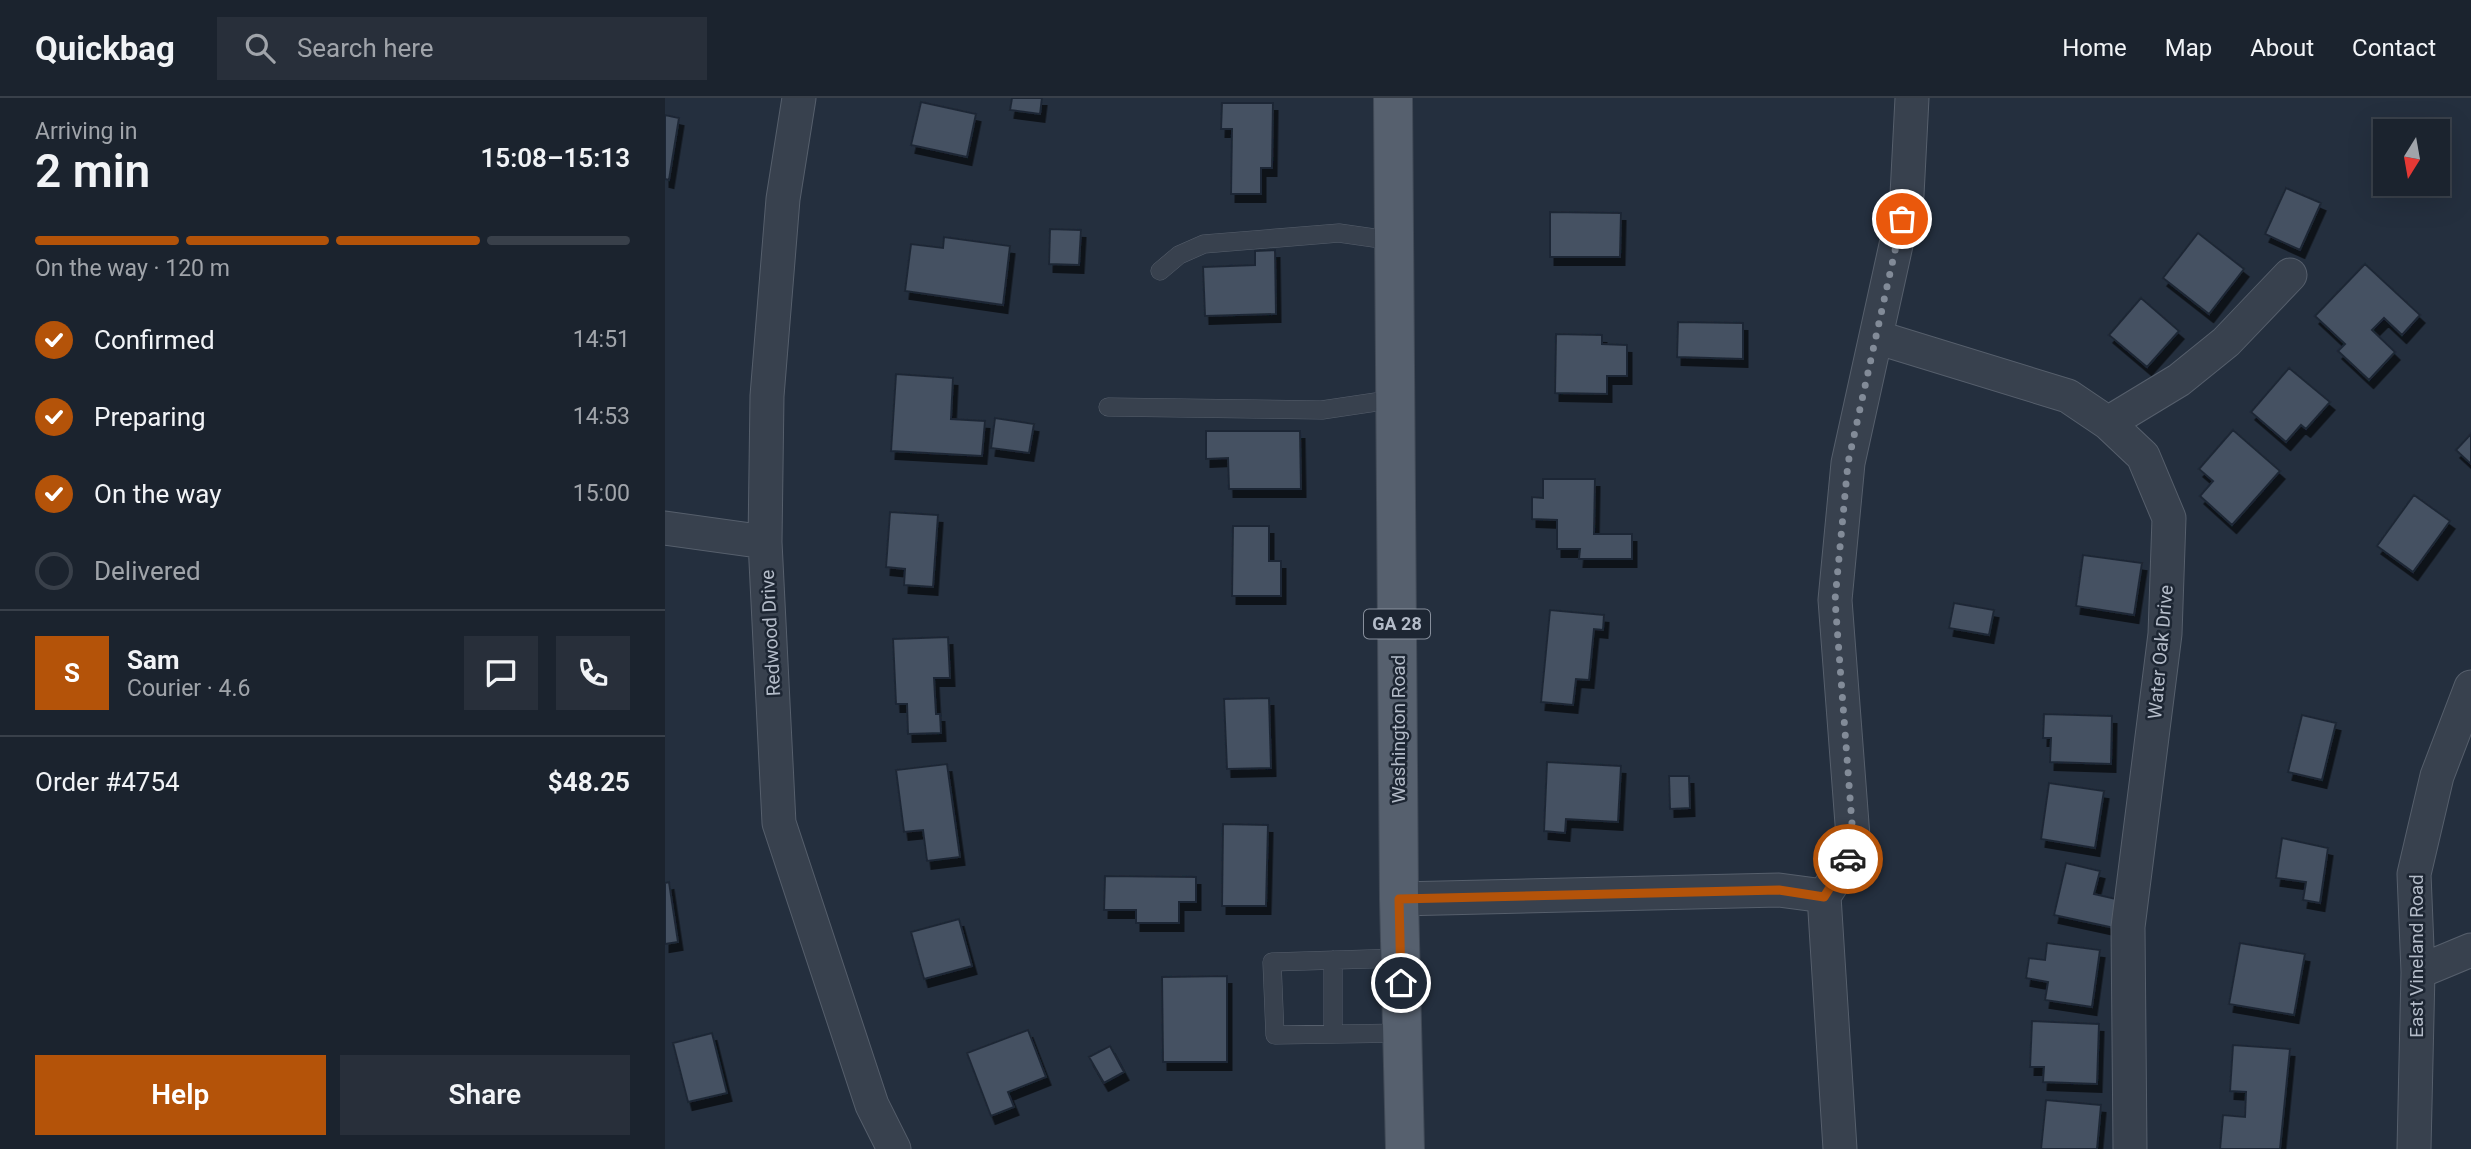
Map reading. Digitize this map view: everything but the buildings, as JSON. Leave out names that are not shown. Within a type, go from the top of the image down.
[{"type":"main road","name":"Washington Road","points":[[1394,98],[1399,899],[1405,1149]]},
{"type":"street","name":"Redwood Drive","points":[[799,98],[783,199],[768,383],[765,542],[779,823],[871,1105],[894,1149]]},
{"type":"street","points":[[1840,1149],[1824,897],[1854,850],[1835,600],[1848,463],[1907,195],[1912,98]]},
{"type":"street","points":[[2108,423],[2179,380],[2216,350],[2290,275]]},
{"type":"street","name":"Water Oak Drive","points":[[1875,337],[2068,396],[2108,423],[2143,456],[2169,518],[2165,634],[2128,927],[2130,1149]]},
{"type":"street","points":[[665,528],[765,542]]},
{"type":"street","name":"East Vineland Road","points":[[2414,1149],[2418,972],[2414,874],[2437,776],[2471,687]]},
{"type":"street","points":[[1399,899],[1779,890],[1824,897]]},
{"type":"street","points":[[2418,972],[2471,950]]},
{"type":"lane","points":[[1160,271],[1179,255],[1204,244],[1339,233],[1395,241]]},
{"type":"lane","points":[[1108,407],[1322,410],[1396,400]]},
{"type":"lane","points":[[1401,958],[1272,962],[1275,1035],[1403,1033]]},
{"type":"lane","points":[[1333,960],[1333,1034]]},
{"type":"way so far","points":[[1848,859],[1854,850],[1835,600],[1848,463],[1902,219]]},
{"type":"route","points":[[1401,983],[1399,899],[1779,890],[1824,897],[1848,859]]}]
